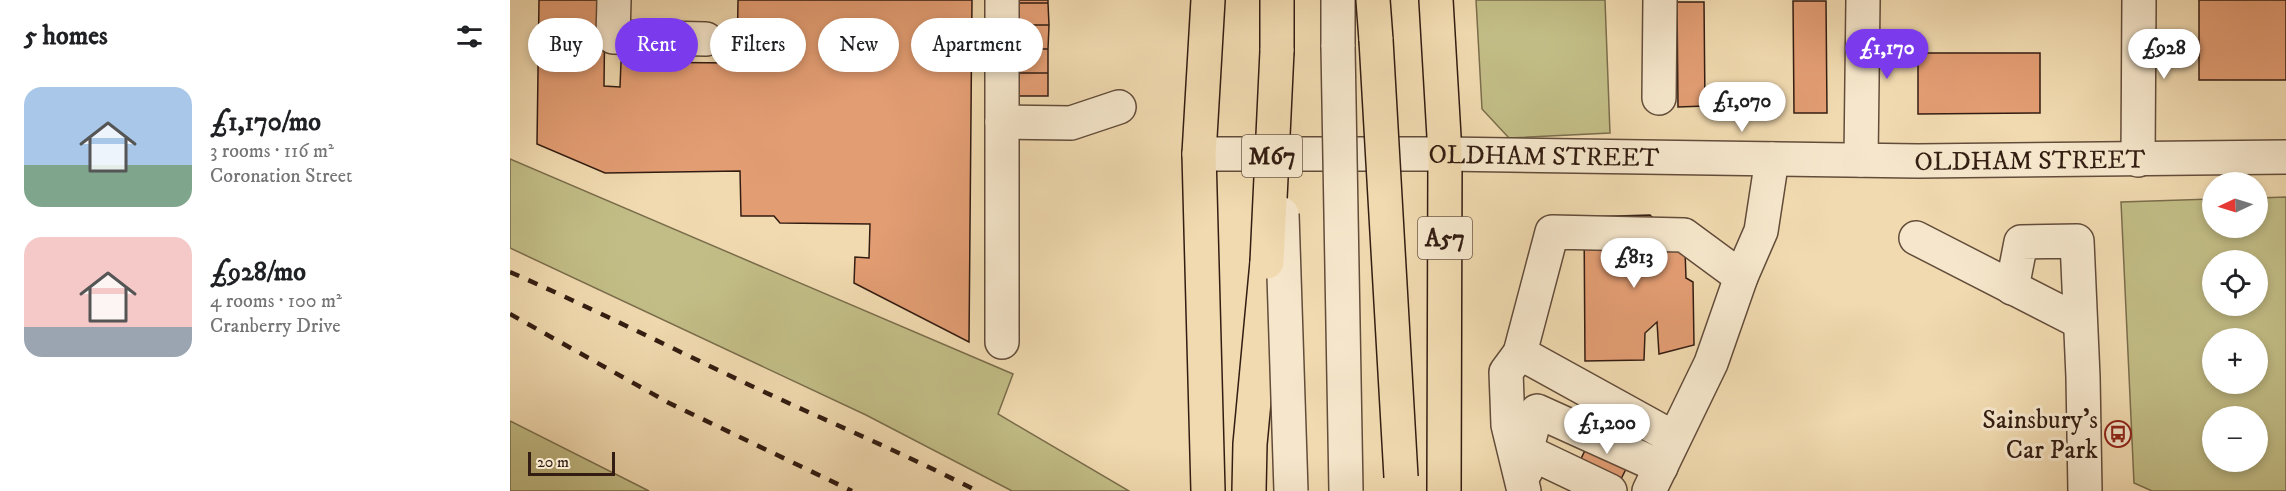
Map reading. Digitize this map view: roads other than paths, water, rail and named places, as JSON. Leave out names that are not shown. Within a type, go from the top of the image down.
[{"type":"main road","points":[[1208,0],[1199,154],[1208,491]]},
{"type":"main road","name":"M67","points":[[1249,491],[1250,444],[1267,262],[1277,51],[1277,0]]},
{"type":"main road","points":[[1373,0],[1401,491]]},
{"type":"main road","name":"A57","points":[[1436,0],[1445,154],[1444,483]]},
{"type":"street","points":[[614,0],[614,37],[706,39]]},
{"type":"street","points":[[1002,0],[1002,342]]},
{"type":"street","points":[[1338,0],[1346,491]]},
{"type":"street","points":[[1659,98],[1660,0]]},
{"type":"street","points":[[1861,160],[1863,0]]},
{"type":"street","points":[[2138,160],[2139,0]]},
{"type":"street","points":[[1277,51],[1291,491]]},
{"type":"street","points":[[1002,109],[1071,123],[1119,107]]},
{"type":"street","name":"OLDHAM STREET","points":[[1199,154],[1445,154],[1861,160],[2138,160],[2286,157]]},
{"type":"street","points":[[1524,491],[1529,441],[1537,411],[1654,481],[1711,363],[1741,277],[1761,231],[1772,159]]},
{"type":"street","points":[[1524,491],[1508,425],[1506,372],[1520,353],[1552,232],[1684,235],[1741,277]]},
{"type":"street","points":[[1916,238],[2080,322]]},
{"type":"street","points":[[2012,288],[2021,242],[2077,241],[2085,491]]},
{"type":"street","points":[[1520,353],[1674,438]]},
{"type":"street","points":[[1529,441],[1610,491]]},
{"type":"railway","points":[[510,272],[977,491]]},
{"type":"railway","points":[[510,314],[669,403],[852,491]]},
{"type":"place","name":"Sainsbury's Car Park","points":[[2118,434]]}]
